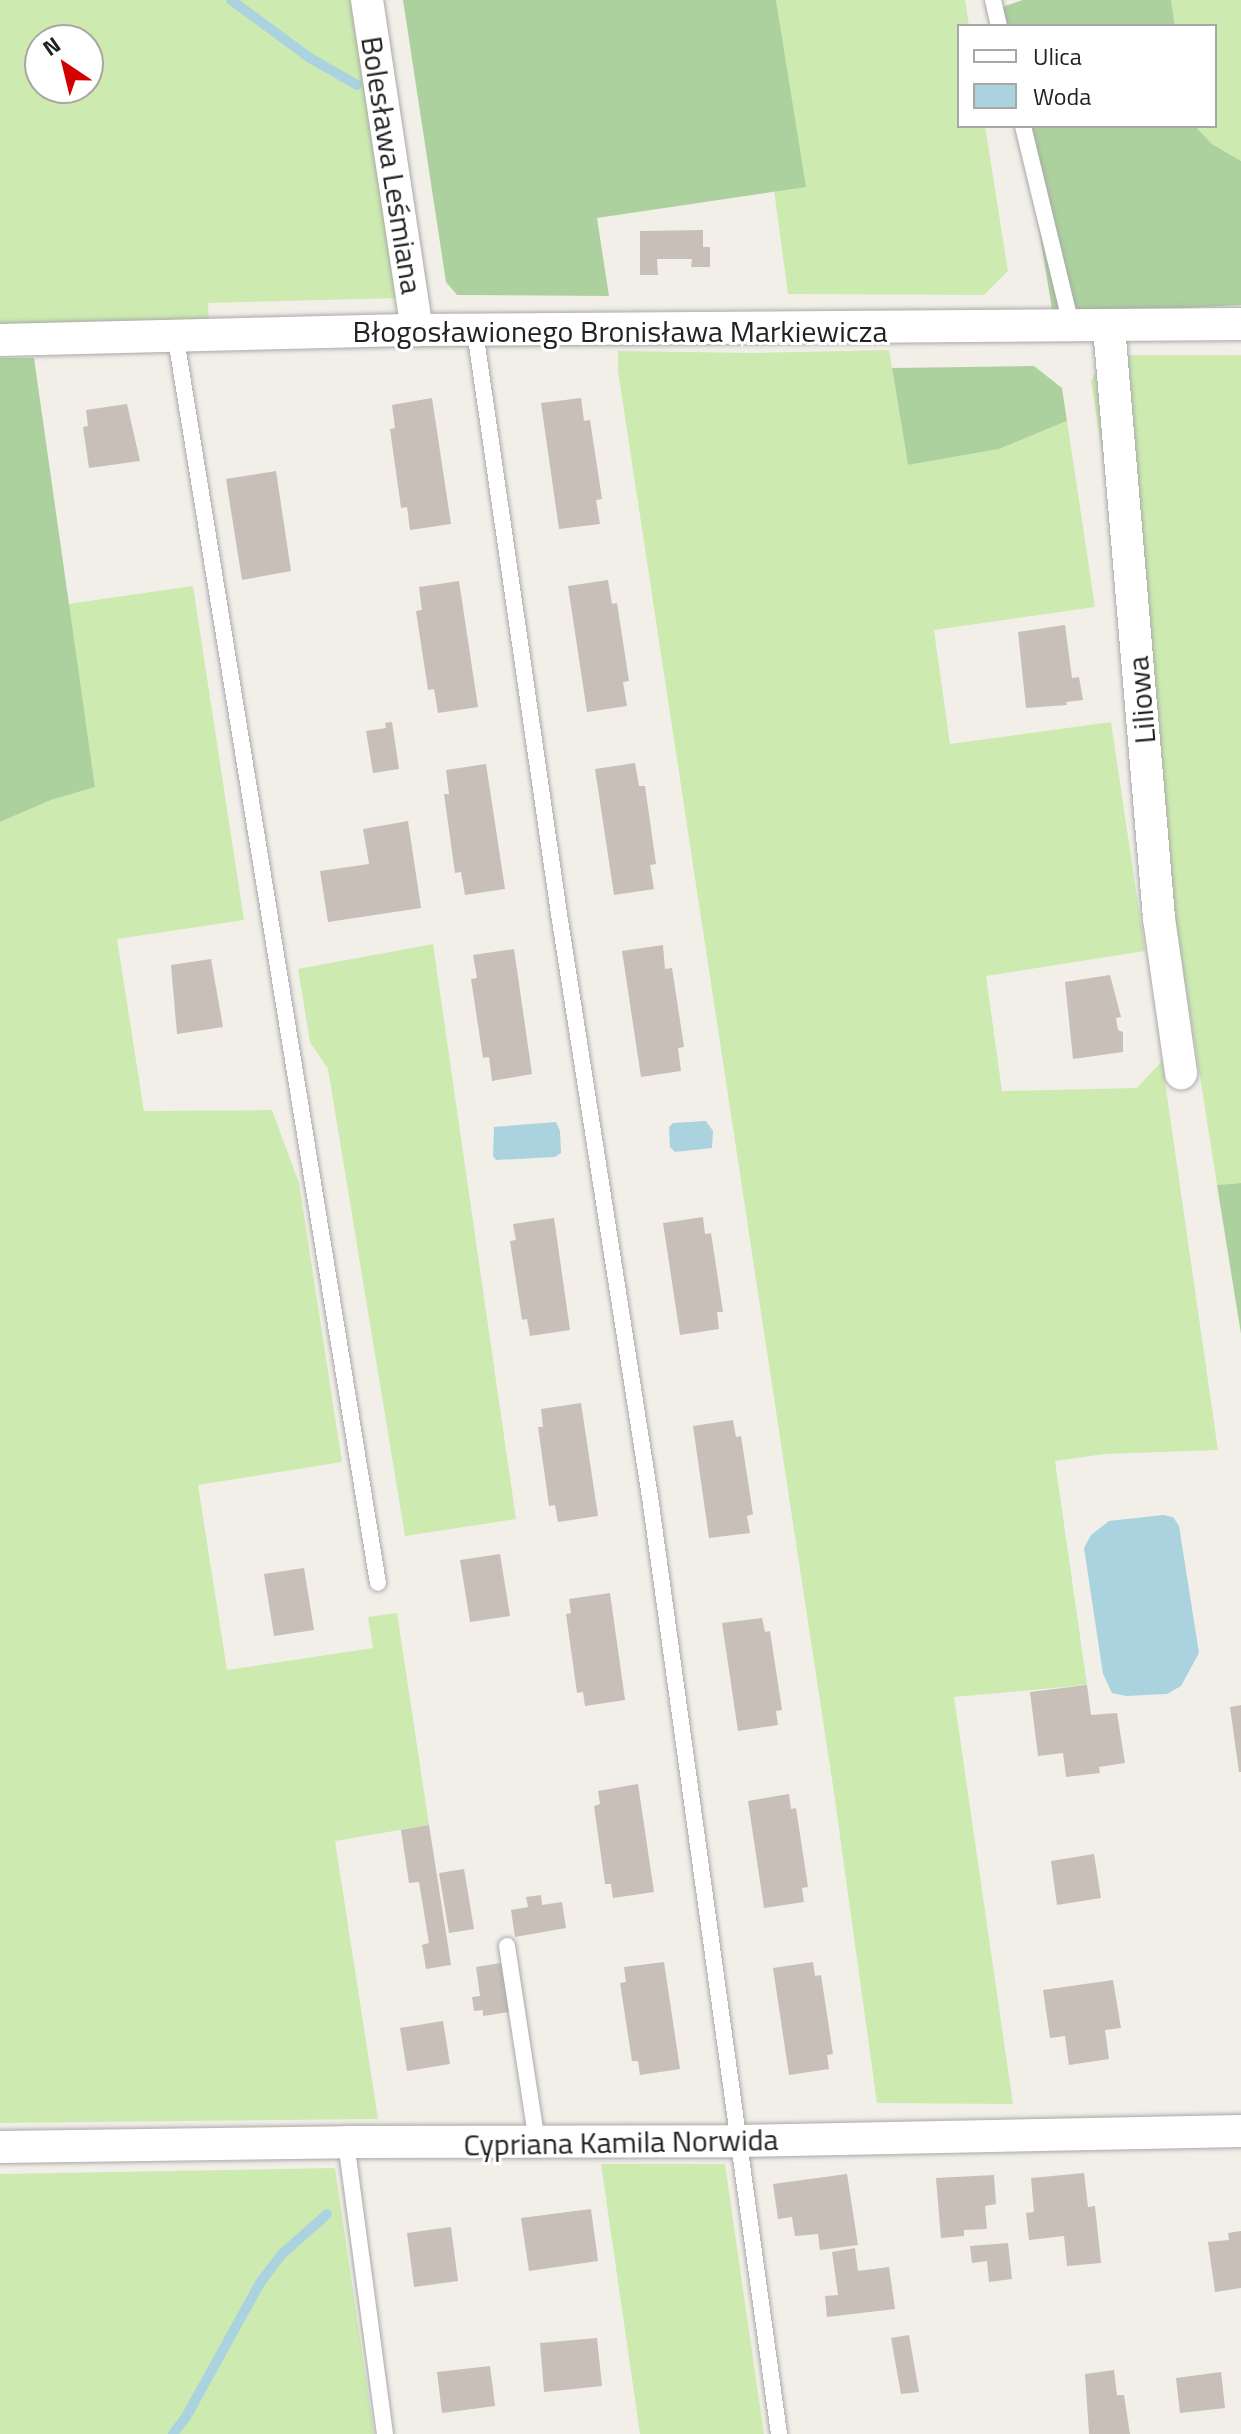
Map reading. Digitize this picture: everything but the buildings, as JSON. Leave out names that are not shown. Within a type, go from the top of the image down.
[{"type":"street","name":"Bolesława Leśmiana","points":[[367,0],[417,330]]},
{"type":"street","name":"Błogosławionego Bronisława Markiewicza","points":[[0,340],[176,339],[417,330],[1072,328],[1241,324]]},
{"type":"street","name":"Liliowa","points":[[1109,327],[1159,918],[1181,1073]]},
{"type":"street","name":"Cypriana Kamila Norwida","points":[[0,2147],[739,2141],[1241,2131]]},
{"type":"lane","points":[[993,0],[999,24]]},
{"type":"lane","points":[[1023,128],[1072,328]]},
{"type":"lane","points":[[475,331],[559,914],[650,1497],[779,2434]]},
{"type":"lane","points":[[176,339],[378,1583]]},
{"type":"lane","points":[[507,1946],[537,2143]]},
{"type":"lane","points":[[346,2142],[385,2434]]},
{"type":"green space","points":[[0,0],[352,0],[398,298],[208,303],[209,321],[0,324]]},
{"type":"green space","points":[[403,0],[776,0],[806,187],[597,218],[609,296],[457,295],[446,282]]},
{"type":"green space","points":[[776,0],[965,0],[969,24],[957,24],[957,128],[985,128],[1008,271],[984,295],[788,294],[774,190],[805,186]]},
{"type":"green space","points":[[1023,0],[1171,0],[1175,24],[1005,24],[1002,7]]},
{"type":"green space","points":[[1171,0],[1241,0],[1241,161],[1212,144],[1197,128],[1217,128],[1217,24],[1175,24]]},
{"type":"green space","points":[[1022,128],[1197,128],[1212,144],[1241,161],[1241,305],[1053,315]]},
{"type":"green space","points":[[889,350],[908,465],[999,449],[1067,421],[1095,607],[934,630],[950,744],[1111,722],[1145,951],[986,976],[1002,1091],[1137,1088],[1162,1061],[1218,1450],[1105,1454],[1055,1461],[1087,1685],[954,1697],[1013,2104],[877,2103],[834,1793],[618,371],[618,351],[755,353]]},
{"type":"green space","points":[[1106,355],[1241,355],[1241,1183],[1217,1185],[1091,381]]},
{"type":"green space","points":[[0,358],[34,358],[95,787],[51,800],[0,822]]},
{"type":"green space","points":[[1034,366],[1062,388],[1067,421],[999,449],[908,465],[892,368]]},
{"type":"green space","points":[[193,586],[244,920],[117,939],[144,1111],[272,1110],[299,1183],[342,1462],[198,1485],[227,1670],[373,1648],[368,1617],[397,1613],[429,1825],[335,1841],[378,2119],[0,2123],[0,822],[51,800],[95,786],[68,604]]},
{"type":"green space","points":[[433,944],[516,1519],[405,1536],[328,1069],[310,1042],[298,969]]},
{"type":"green space","points":[[1241,1183],[1241,1334],[1217,1185]]},
{"type":"green space","points":[[601,2164],[725,2164],[764,2434],[640,2434]]},
{"type":"green space","points":[[335,2168],[374,2434],[0,2434],[0,2174]]},
{"type":"water","points":[[706,1121],[713,1131],[712,1148],[675,1152],[670,1147],[669,1127],[673,1123]]},
{"type":"water","points":[[556,1122],[560,1131],[561,1153],[555,1157],[496,1160],[493,1156],[494,1127]]},
{"type":"water","points":[[1163,1515],[1173,1517],[1179,1526],[1199,1653],[1181,1686],[1167,1694],[1126,1696],[1112,1693],[1103,1674],[1084,1548],[1091,1535],[1109,1521]]},
{"type":"waterway","points":[[231,0],[310,58],[357,85]]},
{"type":"waterway","points":[[173,2434],[186,2417],[260,2283],[282,2254],[327,2214]]}]
